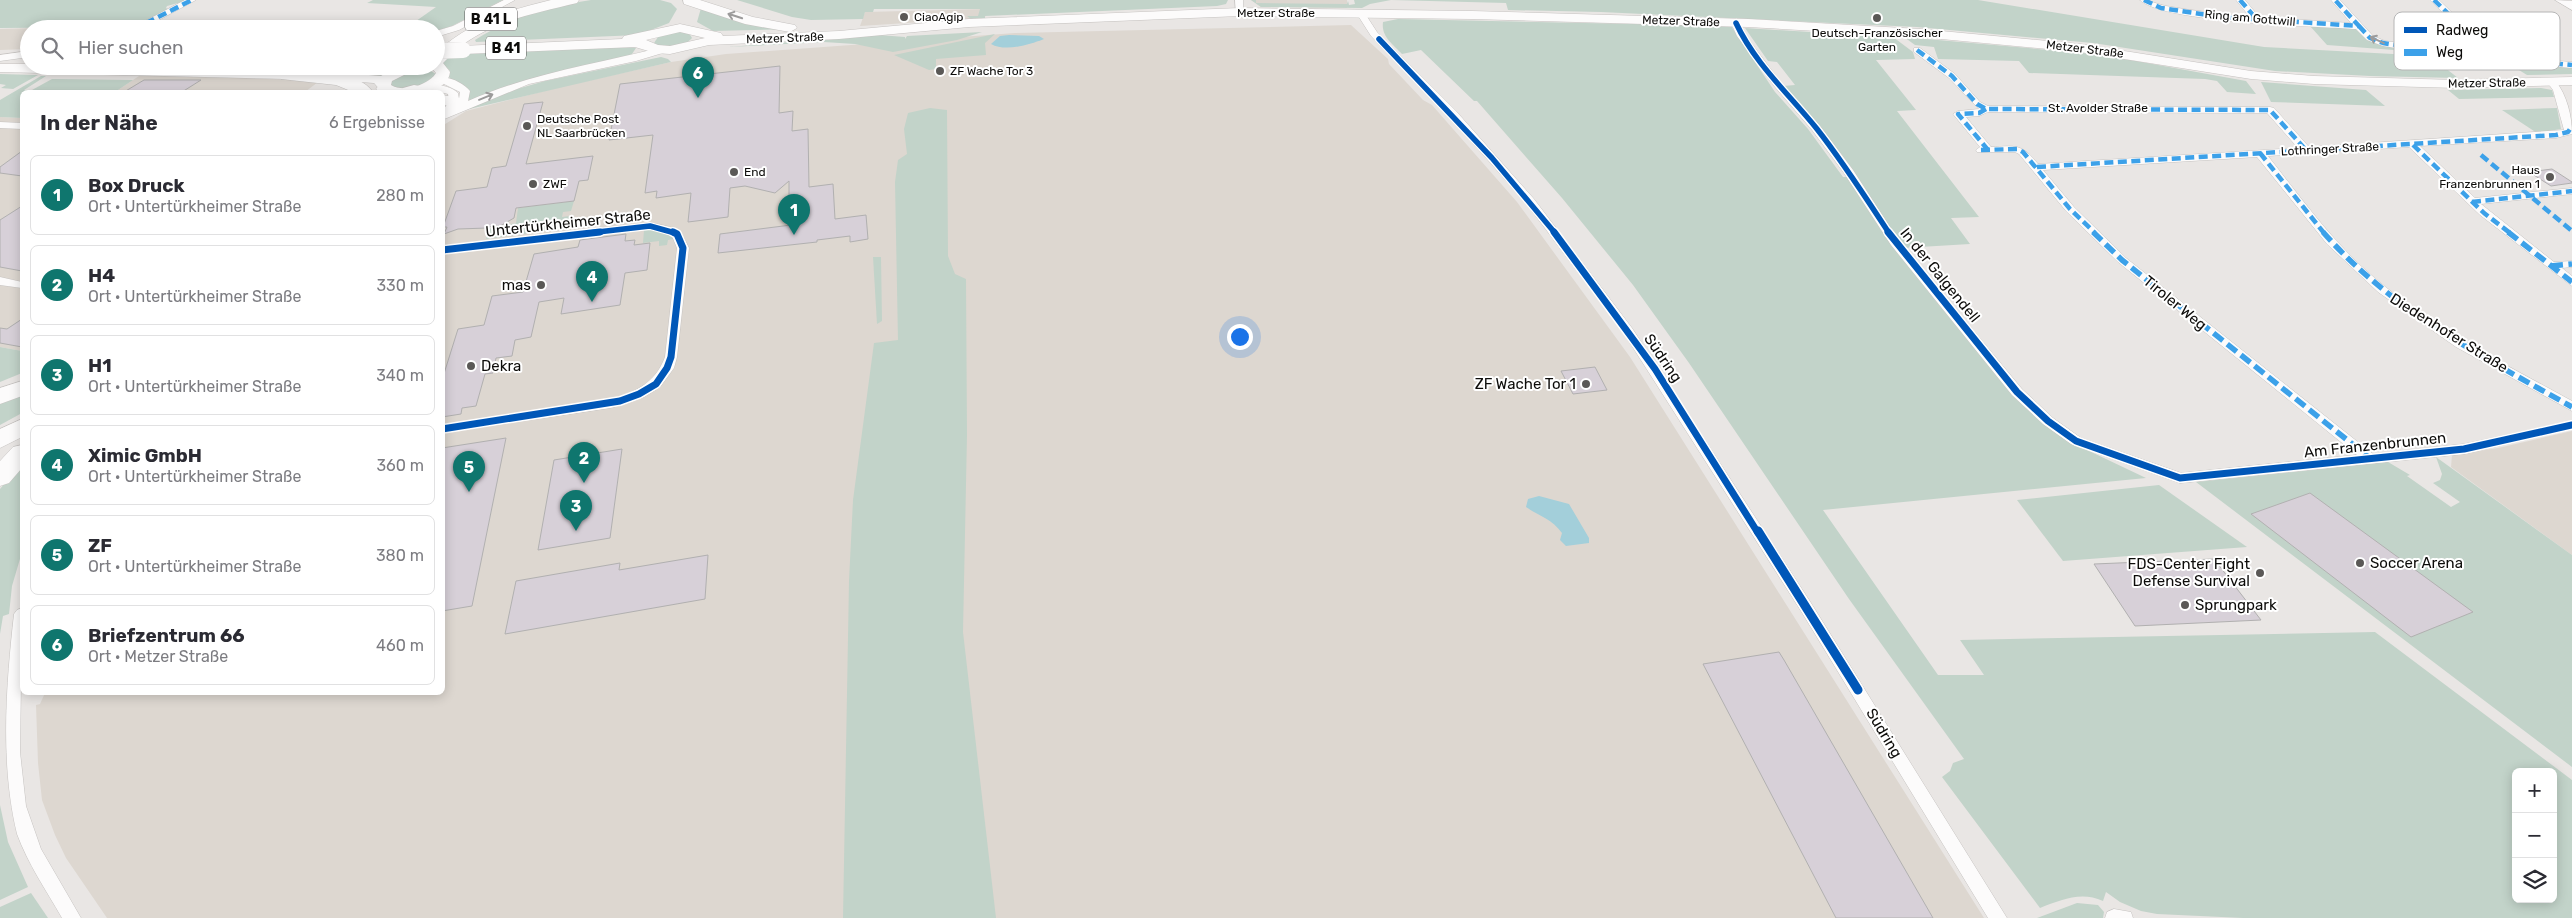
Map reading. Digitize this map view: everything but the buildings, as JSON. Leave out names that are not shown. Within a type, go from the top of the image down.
[{"type":"highway","points":[[286,75],[338,81],[356,86],[361,90]]},
{"type":"highway","points":[[0,396],[20,389]]},
{"type":"highway","points":[[0,431],[20,420]]},
{"type":"highway","points":[[0,440],[20,428]]},
{"type":"highway","points":[[0,477],[20,455]]},
{"type":"main road","name":"B 41 L","points":[[445,46],[481,24],[512,11],[553,0]]},
{"type":"main road","name":"B 41 L","points":[[445,58],[462,40],[492,24],[532,9],[572,0]]},
{"type":"main road","points":[[647,44],[650,38],[680,20],[684,13],[682,6],[673,0]]},
{"type":"main road","points":[[688,1],[750,21],[820,32]]},
{"type":"main road","points":[[688,1],[695,9],[689,26],[694,35]]},
{"type":"main road","name":"Metzer Straße","points":[[445,51],[549,46],[647,44],[652,49],[664,50],[678,49],[694,35],[839,35],[969,23],[1240,6],[1357,14],[1736,23],[1920,33],[2050,44],[2135,55],[2251,75],[2314,80],[2457,84],[2572,81]]},
{"type":"main road","name":"Metzer Straße","points":[[549,46],[636,38],[664,31],[718,36],[876,31]]},
{"type":"main road","points":[[1,64],[20,63]]},
{"type":"main road","points":[[1,64],[20,65]]},
{"type":"main road","points":[[1,64],[20,65]]},
{"type":"main road","points":[[286,75],[366,78],[386,88],[392,75]]},
{"type":"main road","points":[[417,90],[430,75]]},
{"type":"street","points":[[152,20],[192,0]]},
{"type":"street","points":[[445,31],[456,28],[511,0]]},
{"type":"street","name":"Ring am Gottwill","points":[[2144,0],[2161,8],[2258,21],[2359,26]]},
{"type":"street","points":[[2240,0],[2258,21]]},
{"type":"street","points":[[2335,0],[2370,38],[2394,45]]},
{"type":"street","points":[[2434,0],[2446,12]]},
{"type":"street","points":[[2561,0],[2572,6]]},
{"type":"street","name":"Südring","points":[[1357,14],[1452,113],[1530,201],[1634,338],[1806,606],[1998,918]]},
{"type":"street","name":"Südring","points":[[1357,14],[1357,23],[1409,70]]},
{"type":"street","points":[[1380,39],[1375,23],[1384,14]]},
{"type":"street","name":"In der Galgendell","points":[[1736,23],[1751,49],[1778,85],[1838,157],[1895,243],[2017,392],[2048,422],[2076,441],[2180,478]]},
{"type":"street","points":[[449,109],[535,79],[579,69],[626,62],[664,50]]},
{"type":"street","points":[[1917,50],[1952,76],[1977,104],[1986,109]]},
{"type":"street","points":[[1,64],[20,57]]},
{"type":"street","points":[[445,75],[466,91],[449,109]]},
{"type":"street","name":"Lothringer Straße","points":[[2037,167],[2413,145],[2519,138],[2568,132],[2570,129],[2559,94],[2552,82]]},
{"type":"street","points":[[417,90],[448,90],[455,98],[449,109]]},
{"type":"street","name":"St. Avolder Straße","points":[[1986,109],[2270,110],[2292,134]]},
{"type":"street","name":"Tiroler Weg","points":[[1986,109],[1979,113],[1958,114],[1984,150],[2017,149],[2023,152],[2070,209],[2122,260],[2371,459]]},
{"type":"street","points":[[0,125],[20,126]]},
{"type":"street","points":[[2292,134],[2306,150]]},
{"type":"street","points":[[2413,145],[2472,202],[2572,282]]},
{"type":"street","name":"Diedenhofer Straße","points":[[2260,153],[2336,248],[2371,281],[2442,332],[2572,407]]},
{"type":"street","points":[[2472,202],[2572,191]]},
{"type":"street","name":"Untertürkheimer Straße","points":[[445,250],[650,226],[667,229],[677,234],[683,248],[671,357],[668,372],[656,384],[633,397],[610,404],[445,429]]},
{"type":"street","points":[[2551,266],[2572,264]]},
{"type":"street","points":[[0,281],[20,285]]},
{"type":"street","name":"Am Franzenbrunnen","points":[[2180,478],[2464,449],[2572,425]]},
{"type":"street","points":[[20,640],[13,732],[13,792],[25,833],[38,861],[72,918]]},
{"type":"shaded area","points":[[1251,0],[1347,0],[1347,8],[1261,7]]},
{"type":"shaded area","points":[[986,9],[985,18],[860,26],[865,12]]},
{"type":"shaded area","points":[[1351,25],[1388,59],[1389,64],[1423,100],[1432,105],[1517,202],[1630,357],[1984,918],[107,918],[66,858],[42,800],[38,763],[36,705],[40,704],[44,695],[445,695],[445,124],[466,111],[671,62],[726,54],[1015,33]]},
{"type":"shaded area","points":[[20,28],[20,49],[0,50],[0,29]]},
{"type":"shaded area","points":[[140,75],[318,82],[308,90],[118,90]]},
{"type":"shaded area","points":[[0,117],[20,118],[20,351],[0,347]]},
{"type":"shaded area","points":[[2572,431],[2572,555],[2451,467],[2452,455],[2498,448]]},
{"type":"green space","points":[[0,0],[189,0],[167,6],[166,8],[169,10],[148,20],[20,20],[20,28],[0,28]]},
{"type":"green space","points":[[373,0],[503,0],[445,28],[445,20],[418,20],[436,7],[367,3]]},
{"type":"green space","points":[[591,0],[660,0],[671,3],[677,9],[669,23],[638,35],[476,42],[475,40],[516,19],[546,9]]},
{"type":"green space","points":[[737,0],[1228,0],[1226,4],[1217,6],[985,16],[985,18],[971,19],[967,16],[978,16],[980,9],[874,9],[873,12],[865,12],[863,19],[811,20],[792,17]]},
{"type":"green space","points":[[1251,0],[1256,0],[1256,3],[1347,4],[1348,1],[1349,5],[1355,4],[1354,0],[1391,0],[1370,4],[1362,8],[1261,7]]},
{"type":"green space","points":[[1391,0],[1978,0],[2264,47],[2394,54],[2394,70],[2448,70],[2458,78],[2275,71],[2093,43],[1917,27],[1601,12],[1508,10],[1506,3]]},
{"type":"green space","points":[[701,8],[789,29],[713,31],[697,22]]},
{"type":"green space","points":[[1398,19],[1731,26],[1775,92],[1808,129],[1843,177],[1847,177],[1891,243],[2066,440],[2146,478],[1823,510],[1938,675],[1984,675],[1960,640],[2375,632],[2556,768],[2512,768],[2512,903],[2557,903],[2557,769],[2572,780],[2572,918],[2243,918],[2157,914],[2141,911],[2120,902],[2106,892],[2103,901],[2095,898],[2079,897],[2040,908],[1942,777],[1950,771],[1953,763],[1964,759],[1849,599],[1689,363],[1633,285],[1562,198],[1477,101],[1474,101],[1421,50],[1402,54],[1386,36],[1383,22]]},
{"type":"green space","points":[[2310,26],[2357,29],[2365,37],[2394,45],[2394,50],[2327,45]]},
{"type":"green space","points":[[1745,28],[1893,37],[1913,52],[1915,59],[1876,60],[1916,110],[1897,111],[1979,217],[1951,218],[1970,244],[1903,248],[1783,86],[1795,85],[1777,62],[1768,61]]},
{"type":"green space","points":[[677,31],[689,33],[692,38],[684,44],[674,47],[663,47],[654,43],[658,37]]},
{"type":"green space","points":[[982,32],[957,40],[893,52],[855,44],[824,42],[728,47],[879,35],[905,37],[905,39],[907,36]]},
{"type":"green space","points":[[995,34],[985,43],[986,55],[936,59],[936,69],[929,70],[894,55]]},
{"type":"green space","points":[[1904,37],[2083,53],[2136,61],[2246,81],[2256,94],[2227,92],[2217,81],[2205,79],[2029,73],[2019,61],[1938,59],[1934,47],[1915,45]]},
{"type":"green space","points":[[630,47],[636,48],[632,54],[637,57],[551,73],[510,85],[469,101],[468,90],[455,83],[449,77],[450,71],[445,66],[445,57],[447,54]]},
{"type":"green space","points":[[661,57],[671,62],[465,110],[510,91],[545,81]]},
{"type":"green space","points":[[2560,66],[2572,67],[2572,74],[2527,75],[2519,70],[2560,70]]},
{"type":"green space","points":[[0,74],[38,75],[13,89],[1,88],[6,85],[0,84]]},
{"type":"green space","points":[[350,75],[382,75],[380,76]]},
{"type":"green space","points":[[402,75],[435,75],[426,82],[409,88],[390,86],[390,81]]},
{"type":"green space","points":[[41,76],[46,76],[24,90],[20,90],[20,118],[0,117],[0,100]]},
{"type":"green space","points":[[52,79],[133,80],[118,90],[32,90]]},
{"type":"green space","points":[[2261,82],[2366,90],[2385,106],[2271,102]]},
{"type":"green space","points":[[2541,88],[2552,90],[2554,97],[2459,99],[2448,90]]},
{"type":"green space","points":[[930,108],[947,110],[948,256],[955,274],[966,279],[967,435],[963,632],[996,918],[843,918],[849,581],[853,500],[874,343],[898,340],[895,182],[898,160],[907,154],[904,129],[908,113]]},
{"type":"green space","points":[[2557,108],[2561,129],[2537,133],[2502,110]]},
{"type":"green space","points":[[574,201],[571,211],[563,212],[562,217],[570,216],[568,228],[486,239],[489,229],[516,223],[518,208]]},
{"type":"green space","points":[[644,230],[667,234],[674,239],[668,240],[667,245],[659,246],[659,241],[643,243]]},
{"type":"green space","points":[[873,257],[881,257],[882,321],[877,324]]},
{"type":"green space","points":[[0,347],[20,351],[20,374],[0,382]]},
{"type":"green space","points":[[20,393],[20,414],[0,425],[0,400]]},
{"type":"green space","points":[[2436,457],[2572,555],[2572,767],[2196,482],[2388,462],[2410,475],[2407,476],[2451,507],[2460,502],[2433,483],[2440,480],[2442,474]]},
{"type":"green space","points":[[20,465],[20,559],[12,586],[9,614],[3,616],[0,634],[0,489]]},
{"type":"green space","points":[[2159,485],[2247,547],[2063,561],[2017,500]]},
{"type":"green space","points":[[0,805],[8,842],[28,887],[0,900]]},
{"type":"green space","points":[[31,893],[48,918],[0,918],[0,907]]},
{"type":"green space","points":[[2077,903],[2098,905],[2104,912],[2103,918],[2037,918]]},
{"type":"water","points":[[1000,36],[1039,36],[1044,39],[1010,48],[991,44]]},
{"type":"water","points":[[1539,496],[1569,504],[1589,538],[1589,543],[1566,546],[1560,540],[1562,533],[1558,528],[1526,507],[1528,499]]},
{"type":"marked path","points":[[152,20],[192,0]]},
{"type":"marked path","points":[[2144,0],[2161,8],[2221,17],[2359,26],[2335,0]]},
{"type":"marked path","points":[[2240,0],[2258,21]]},
{"type":"marked path","points":[[2434,0],[2446,12]]},
{"type":"marked path","points":[[2359,26],[2370,38],[2394,45]]},
{"type":"marked path","points":[[1917,50],[1952,76],[1977,104],[1986,109],[2270,110],[2306,150]]},
{"type":"marked path","points":[[2560,64],[2572,65]]},
{"type":"marked path","points":[[1986,109],[1979,113],[1958,114],[1988,150]]},
{"type":"marked path","points":[[2037,167],[2556,135],[2568,132],[2570,129]]},
{"type":"marked path","points":[[2413,145],[2484,213],[2572,282]]},
{"type":"marked path","points":[[1981,150],[2017,149],[2023,152],[2070,209],[2122,260],[2371,459]]},
{"type":"marked path","points":[[2260,153],[2331,242],[2382,290],[2407,309],[2461,344],[2572,407]]},
{"type":"marked path","points":[[2481,155],[2572,231]]},
{"type":"marked path","points":[[2472,202],[2572,191]]},
{"type":"marked path","points":[[2551,266],[2572,264]]},
{"type":"cycle path","points":[[1736,23],[1742,36],[1778,85],[1816,128],[1849,172],[1895,243],[2017,392],[2048,421],[2076,441],[2180,478],[2464,449],[2572,425]]},
{"type":"cycle path","points":[[1379,39],[1492,158],[1544,219],[1596,286],[1655,369],[1858,690]]},
{"type":"cycle path","points":[[445,250],[650,226],[667,229],[677,234],[683,248],[671,357],[667,368],[656,384],[630,398],[610,404],[445,429]]},
{"type":"place","name":"CiaoAgip","points":[[904,17]]},
{"type":"place","name":"Deutsch-Französischer Garten","points":[[1877,18]]},
{"type":"place","name":"ZF Wache Tor 3","points":[[940,71]]},
{"type":"place","name":"Briefzentrum 66","points":[[698,98]]},
{"type":"place","name":"Deutsche Post NL Saarbrücken","points":[[527,126]]},
{"type":"place","name":"End","points":[[734,172]]},
{"type":"place","name":"Haus Franzenbrunnen 1","points":[[2550,177]]},
{"type":"place","name":"ZWF","points":[[533,184]]},
{"type":"place","name":"Box Druck","points":[[794,235]]},
{"type":"place","name":"mas","points":[[541,285]]},
{"type":"place","name":"Ximic GmbH","points":[[592,302]]},
{"type":"place","name":"Dekra","points":[[471,366]]},
{"type":"place","name":"ZF Wache Tor 1","points":[[1586,384]]},
{"type":"place","name":"H4","points":[[584,483]]},
{"type":"place","name":"ZF","points":[[469,492]]},
{"type":"place","name":"H1","points":[[576,531]]},
{"type":"place","name":"Soccer Arena","points":[[2360,563]]},
{"type":"place","name":"FDS-Center Fight Defense Survival","points":[[2260,573]]},
{"type":"place","name":"Sprungpark","points":[[2185,605]]}]
